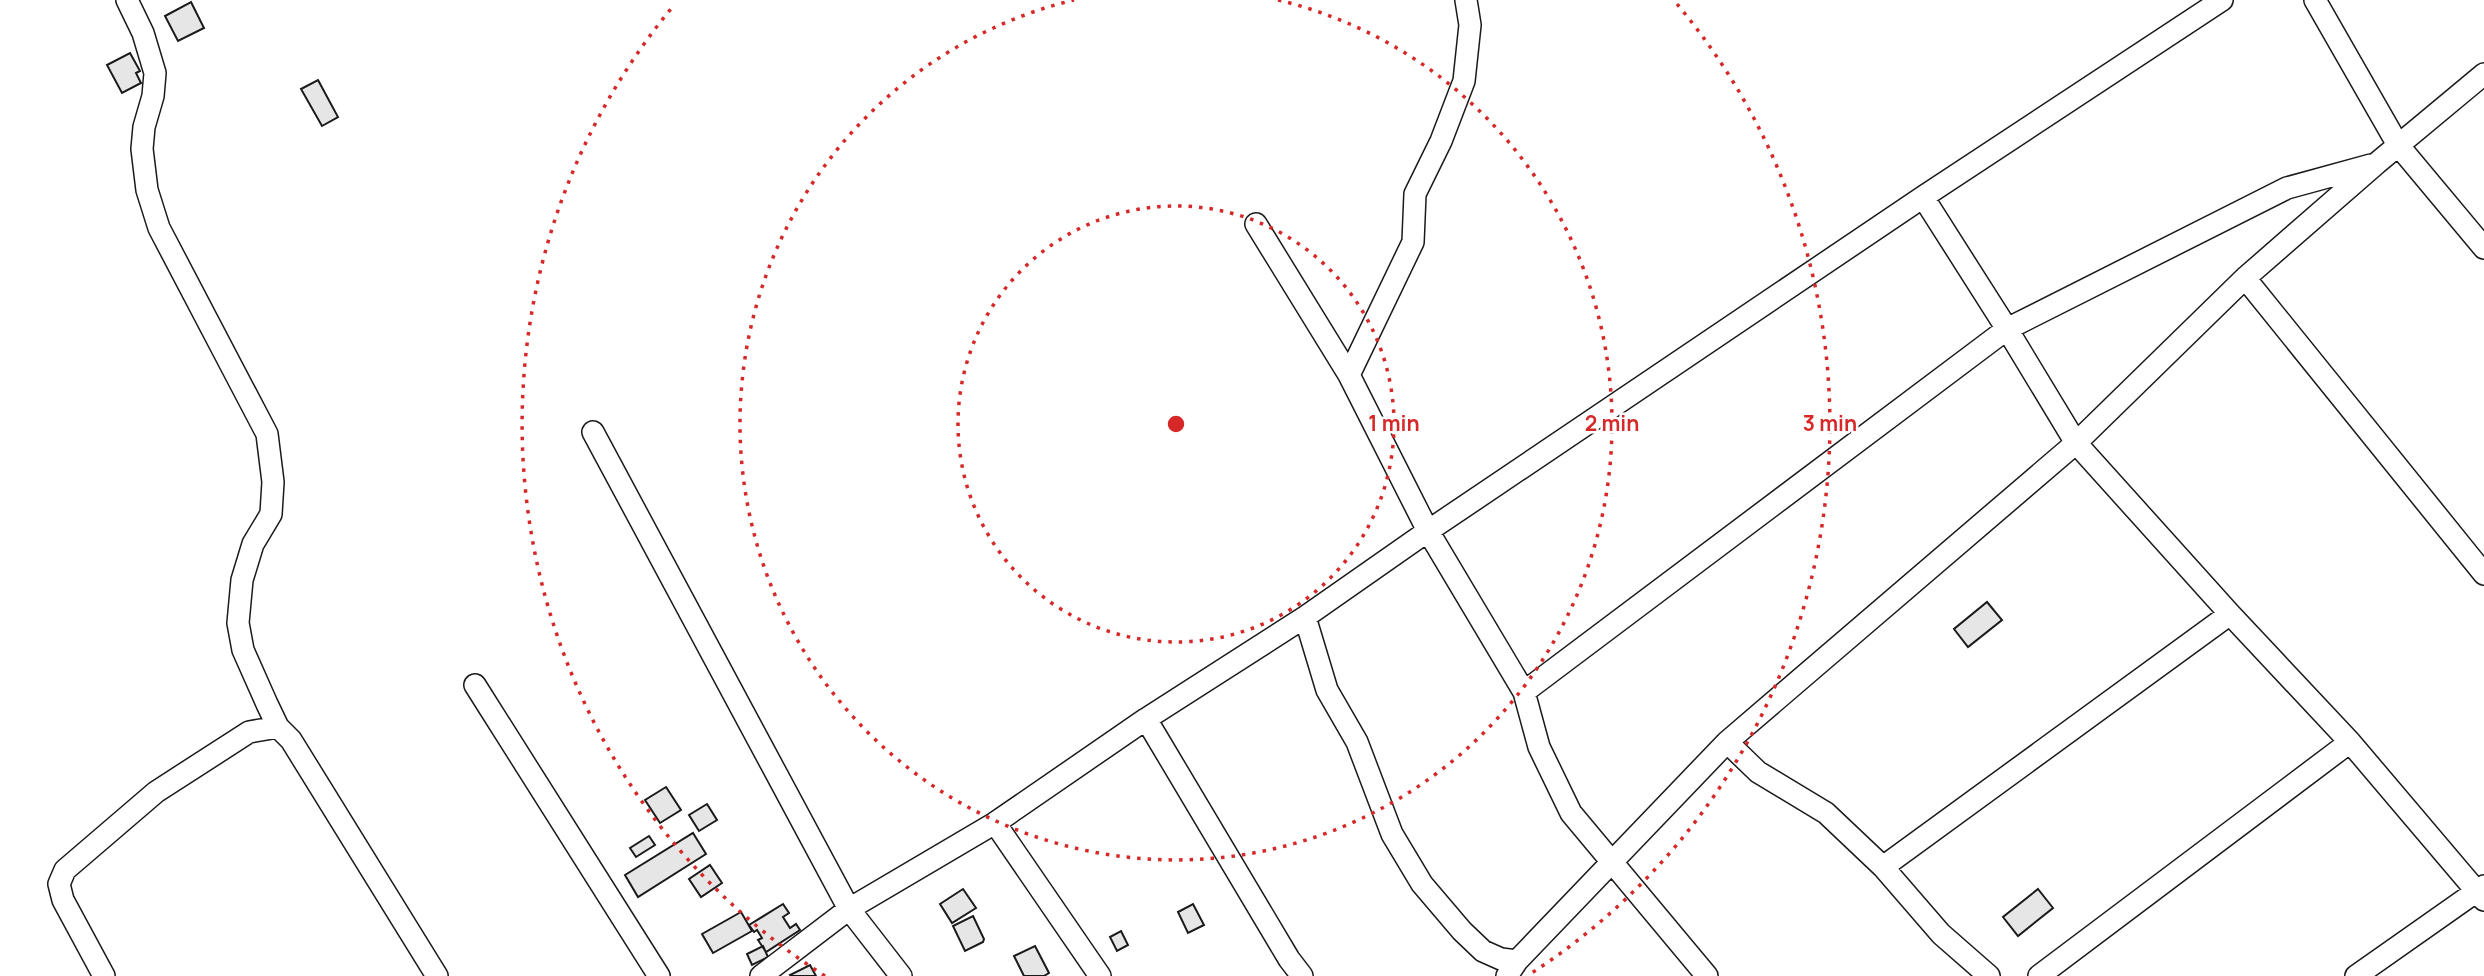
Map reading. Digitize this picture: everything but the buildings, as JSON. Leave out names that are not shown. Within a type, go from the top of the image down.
[{"type":"street","points":[[127,0],[144,33],[155,73],[142,149],[147,190],[159,228],[267,434],[272,482],[271,514],[253,544],[242,580],[238,623],[243,650],[278,727],[291,740],[437,976]]},
{"type":"street","points":[[1349,375],[1413,242],[1415,194],[1441,141],[1464,81],[1470,25],[1466,0]]},
{"type":"street","points":[[761,976],[849,909],[995,823],[1146,719],[1305,617],[1923,197],[2222,0]]},
{"type":"street","points":[[2315,0],[2398,145],[2484,248]]},
{"type":"street","points":[[1305,617],[1327,690],[1357,742],[1392,834],[1422,884],[1462,931],[1483,951],[1501,959],[1512,968],[1610,861],[1727,741],[2076,443],[2245,278],[2376,163],[2484,74]]},
{"type":"street","points":[[1524,692],[2007,329],[2287,188],[2376,163]]},
{"type":"street","points":[[1923,197],[2076,443],[2350,742],[2481,892],[2356,976]]},
{"type":"street","points":[[1256,225],[1349,375],[1428,531],[1524,692],[1539,747],[1571,813],[1707,976]]},
{"type":"street","points":[[2245,278],[2484,575]]},
{"type":"street","points":[[593,432],[849,909],[901,976]]},
{"type":"street","points":[[1883,867],[2230,614]]},
{"type":"street","points":[[475,685],[659,976]]},
{"type":"street","points":[[1146,719],[1289,959],[1302,976]]},
{"type":"street","points":[[104,976],[62,900],[60,884],[65,870],[156,792],[249,732],[278,727]]},
{"type":"street","points":[[1727,741],[1758,772],[1826,813],[1883,867],[1941,934],[1989,976]]},
{"type":"street","points":[[2039,976],[2350,742]]},
{"type":"street","points":[[995,823],[1100,976]]}]
